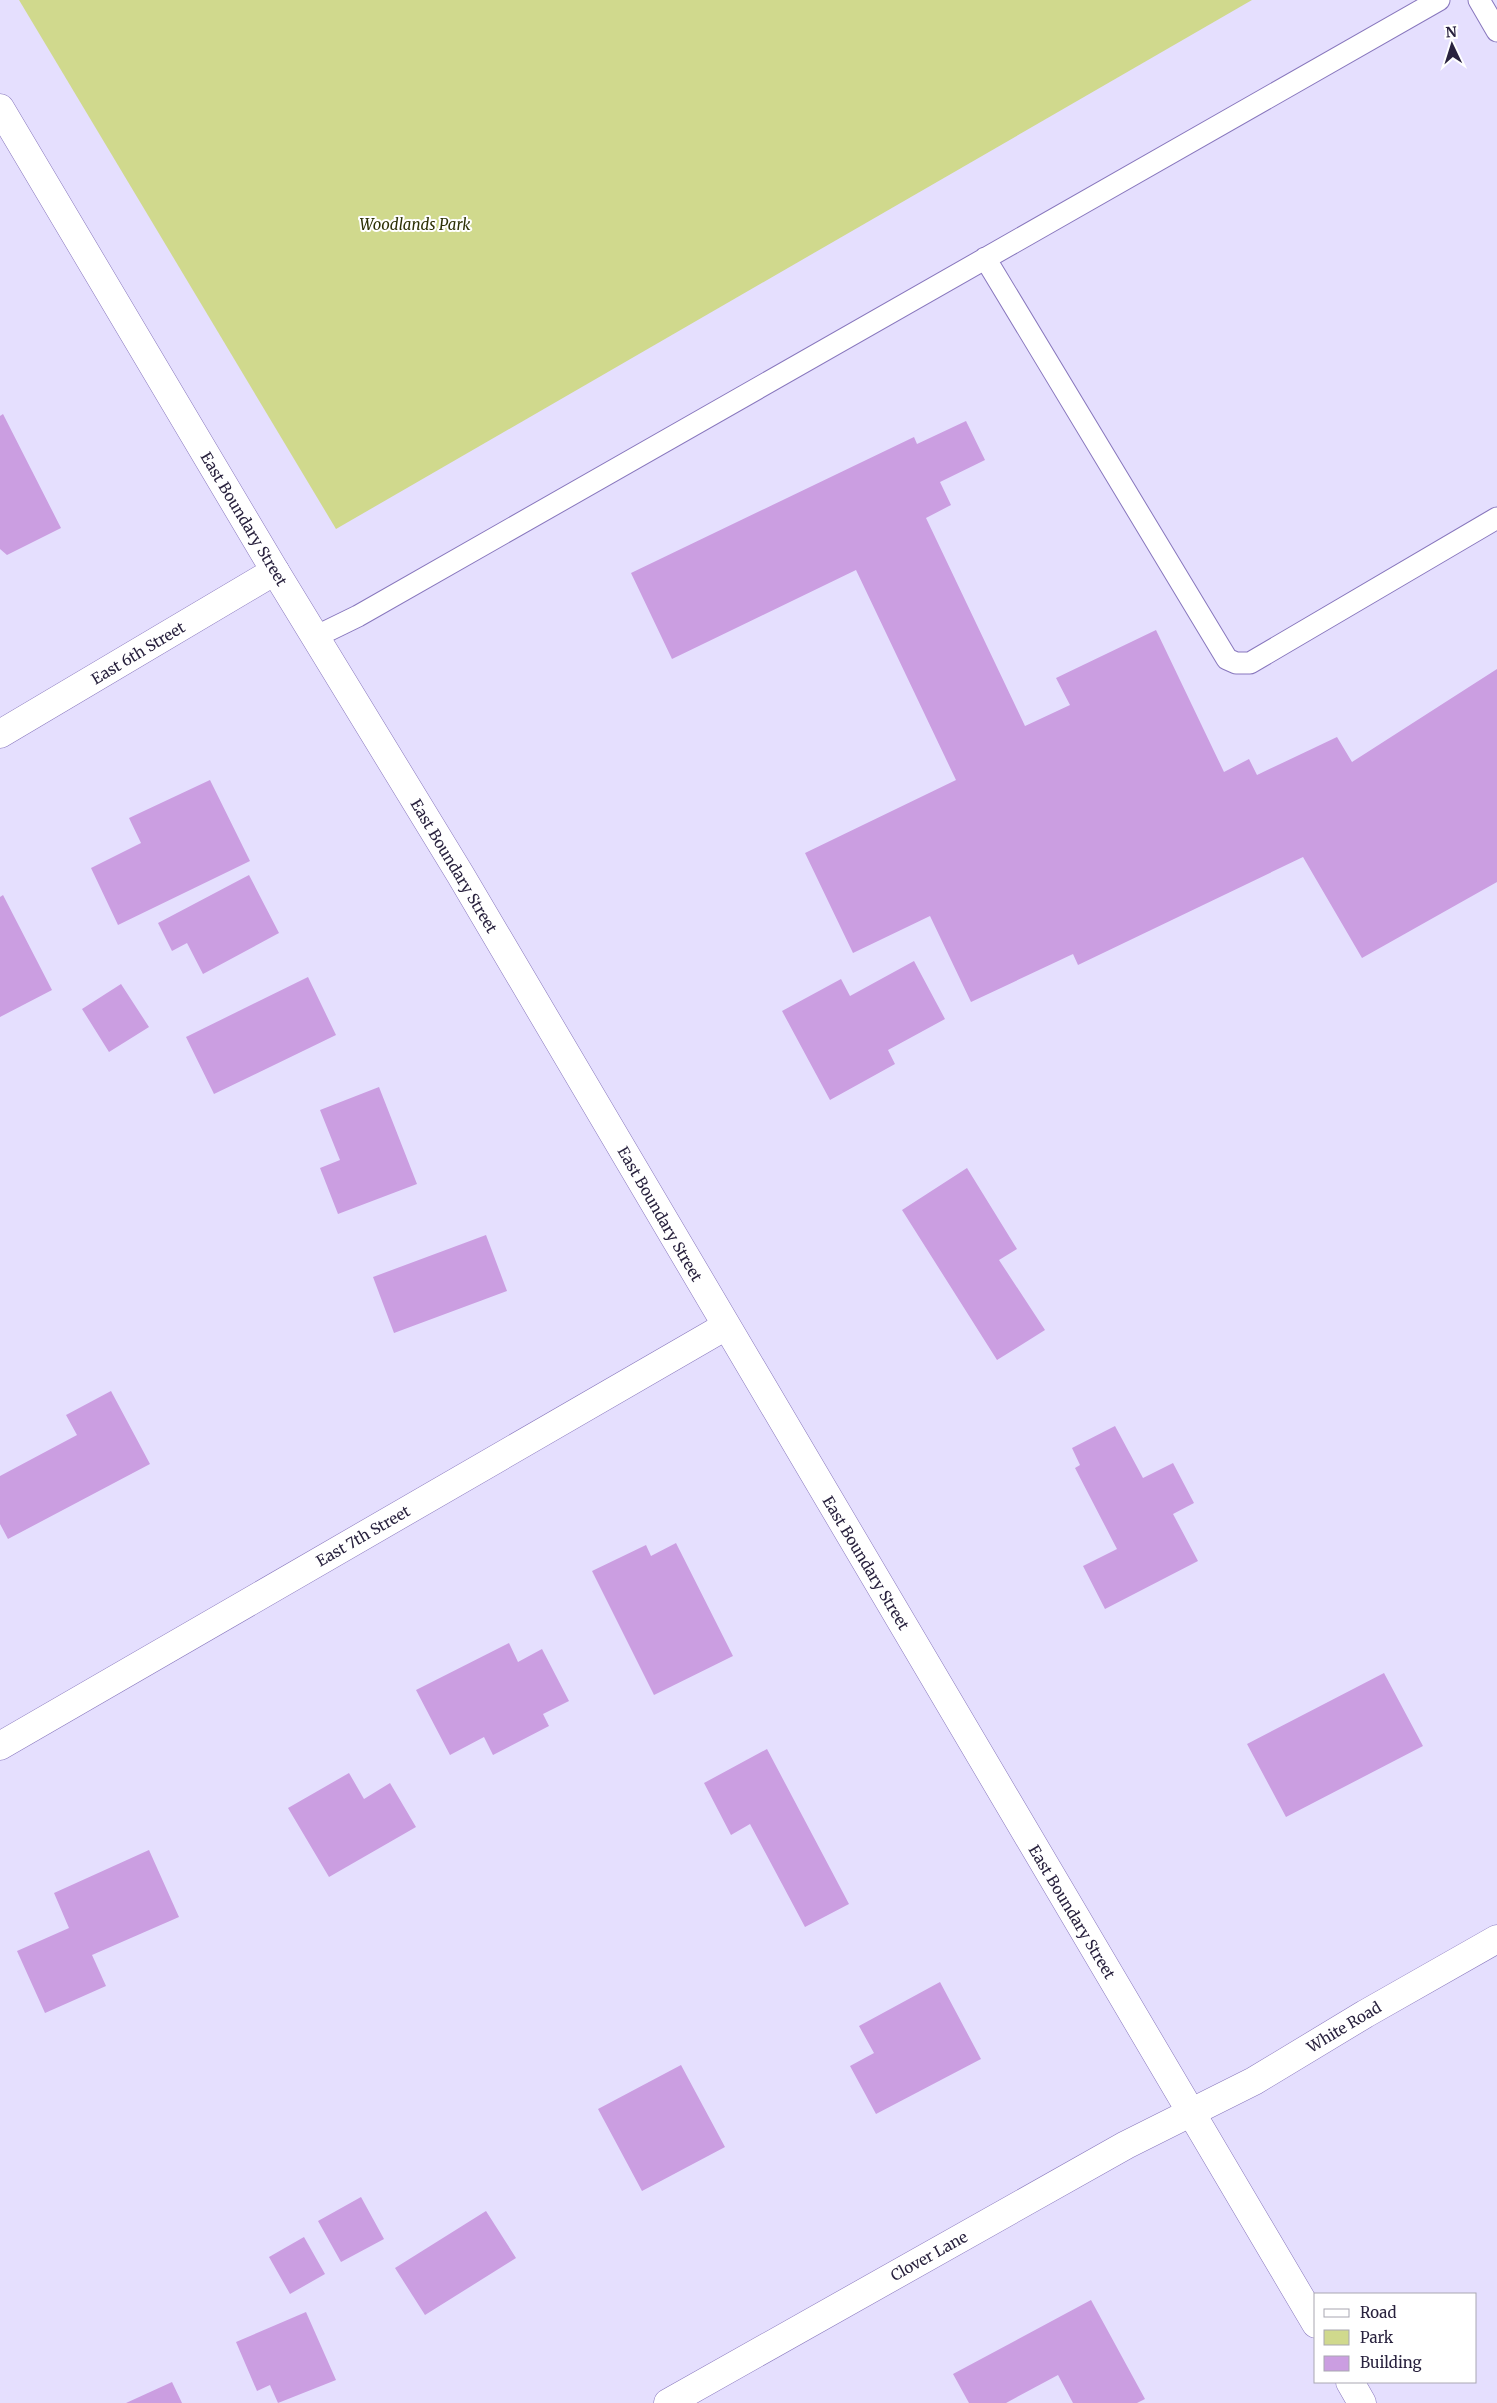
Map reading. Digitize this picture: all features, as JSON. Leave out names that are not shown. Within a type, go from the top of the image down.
[{"type":"street","name":"East Boundary Street","points":[[0,108],[275,571],[460,874],[1314,2321]]},
{"type":"street","name":"East 6th Street","points":[[0,734],[275,571]]},
{"type":"street","name":"East 7th Street","points":[[0,1746],[726,1326]]},
{"type":"street","name":"White Road","points":[[1191,2112],[1254,2081],[1365,2014],[1497,1939]]},
{"type":"street","name":"Clover Lane","points":[[668,2403],[1118,2150],[1191,2112]]},
{"type":"street","points":[[1351,2383],[1362,2403]]},
{"type":"lane","points":[[315,637],[358,616],[1439,0]]},
{"type":"lane","points":[[1479,0],[1497,31]]},
{"type":"lane","points":[[985,258],[1227,659],[1236,663],[1250,663],[1497,518]]},
{"type":"green space","name":"Woodlands Park","points":[[19,0],[1252,0],[336,529]]},
{"type":"building","points":[[3,414],[61,528],[7,555],[0,549],[0,416]]},
{"type":"building","points":[[966,421],[985,460],[940,482],[951,505],[926,518],[1025,726],[1070,705],[1056,678],[1156,630],[1224,772],[1249,759],[1257,775],[1337,737],[1352,762],[1497,669],[1497,882],[1362,958],[1303,857],[1078,965],[1073,954],[971,1002],[930,916],[853,953],[805,853],[956,780],[856,570],[672,659],[631,573],[914,437],[917,444]]},
{"type":"building","points":[[210,780],[250,861],[118,925],[91,868],[141,843],[129,818]]},
{"type":"building","points":[[249,875],[279,933],[203,974],[187,943],[172,951],[158,923]]},
{"type":"building","points":[[3,895],[52,990],[0,1017],[0,897]]},
{"type":"building","points":[[914,961],[945,1019],[888,1050],[895,1064],[830,1100],[782,1011],[841,979],[850,996]]},
{"type":"building","points":[[308,977],[336,1035],[214,1094],[186,1037]]},
{"type":"building","points":[[121,984],[149,1027],[109,1052],[82,1009]]},
{"type":"building","points":[[379,1087],[417,1184],[338,1214],[320,1168],[340,1160],[320,1110]]},
{"type":"building","points":[[967,1168],[1017,1249],[999,1260],[1045,1330],[997,1360],[902,1210]]},
{"type":"building","points":[[486,1235],[507,1291],[394,1333],[373,1277]]},
{"type":"building","points":[[111,1391],[150,1464],[8,1539],[0,1524],[0,1476],[77,1435],[66,1415]]},
{"type":"building","points":[[1115,1426],[1143,1478],[1173,1463],[1194,1503],[1173,1514],[1198,1561],[1105,1609],[1083,1566],[1117,1549],[1075,1468],[1080,1465],[1072,1448]]},
{"type":"building","points":[[676,1543],[733,1656],[654,1695],[592,1571],[646,1545],[651,1556]]},
{"type":"building","points":[[509,1643],[518,1662],[542,1649],[569,1701],[543,1714],[549,1726],[493,1755],[484,1737],[450,1755],[416,1690]]},
{"type":"building","points":[[1384,1673],[1423,1746],[1286,1817],[1247,1744]]},
{"type":"building","points":[[767,1749],[849,1904],[805,1927],[750,1824],[731,1835],[704,1783]]},
{"type":"building","points":[[349,1773],[364,1799],[390,1783],[416,1827],[329,1877],[288,1808]]},
{"type":"building","points":[[149,1850],[179,1917],[92,1955],[106,1986],[45,2013],[17,1951],[69,1928],[54,1893]]},
{"type":"building","points":[[940,1982],[981,2059],[876,2114],[850,2066],[874,2053],[859,2026]]},
{"type":"building","points":[[681,2065],[725,2147],[642,2191],[598,2109]]},
{"type":"building","points":[[361,2197],[384,2239],[341,2262],[318,2221]]},
{"type":"building","points":[[486,2211],[516,2258],[425,2315],[395,2268]]},
{"type":"building","points":[[304,2237],[325,2274],[290,2294],[269,2257]]},
{"type":"building","points":[[1091,2300],[1145,2399],[1137,2403],[1073,2403],[1058,2375],[1006,2403],[969,2403],[953,2374]]},
{"type":"building","points":[[306,2312],[336,2380],[278,2403],[270,2385],[257,2391],[236,2342]]},
{"type":"building","points":[[172,2382],[182,2403],[126,2403]]}]
